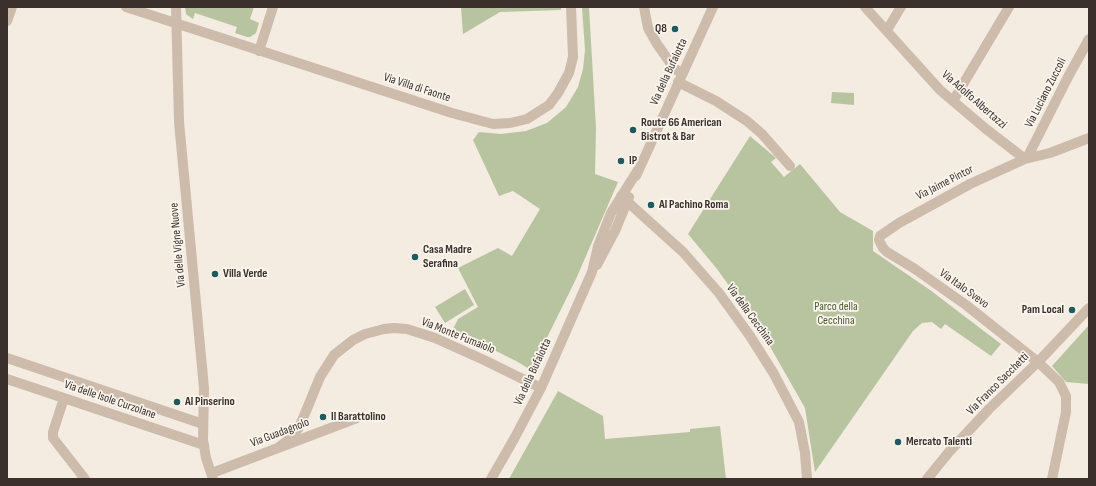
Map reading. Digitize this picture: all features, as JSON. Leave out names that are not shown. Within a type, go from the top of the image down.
[{"type":"street","points":[[7,21],[12,7]]},
{"type":"street","name":"Via Villa di Faonte","points":[[126,7],[259,51],[476,120],[493,124],[510,123],[526,119],[542,110],[553,100],[563,87],[569,73],[573,57],[571,7]]},
{"type":"street","name":"Via delle Vigne Nuove","points":[[176,7],[179,122],[204,388],[204,445],[212,476]]},
{"type":"street","points":[[259,51],[273,7]]},
{"type":"street","points":[[644,7],[648,28],[680,78],[746,120],[769,141],[790,166]]},
{"type":"street","name":"Via della Bufalotta","points":[[491,479],[541,388],[592,272],[598,246],[605,227],[613,210],[624,199],[713,7]]},
{"type":"street","name":"Via Adolfo Albertazzi","points":[[865,7],[926,74],[953,101],[1026,158]]},
{"type":"street","points":[[887,30],[901,7]]},
{"type":"street","points":[[953,101],[1009,7]]},
{"type":"street","name":"Via Luciano Zuccoli","points":[[1026,158],[1089,39]]},
{"type":"street","points":[[1026,158],[1050,153],[1089,138]]},
{"type":"street","name":"Via Jaime Pintor","points":[[880,236],[928,206],[970,184],[1026,158]]},
{"type":"street","name":"Via della Cecchina","points":[[624,199],[677,246],[702,273],[759,349],[780,384],[799,422],[804,447],[807,479]]},
{"type":"street","name":"Via Italo Svevo","points":[[880,236],[879,242],[886,252],[915,269],[966,305],[1038,362],[1059,382],[1066,396],[1066,412],[1052,479]]},
{"type":"street","name":"Via Franco Sacchetti","points":[[927,479],[949,452],[979,420],[1038,362],[1089,308]]},
{"type":"street","name":"Via Monte Fumaiolo","points":[[278,447],[291,438],[298,429],[320,377],[334,355],[343,346],[353,340],[365,334],[384,329],[407,329],[435,338],[541,388]]},
{"type":"street","name":"Via delle Isole Curzolane","points":[[7,358],[203,424]]},
{"type":"street","name":"Via delle Isole Curzolane","points":[[7,379],[204,445]]},
{"type":"street","points":[[64,398],[53,432],[53,438],[85,479]]},
{"type":"street","name":"Via Guadagnolo","points":[[212,476],[278,447],[358,418]]},
{"type":"green space","points":[[185,7],[254,7],[250,19],[259,23],[256,33],[250,37],[247,37],[235,33],[237,27],[195,13],[193,19],[186,14]]},
{"type":"green space","points":[[461,7],[561,7],[561,10],[500,12],[463,34]]},
{"type":"green space","points":[[582,7],[589,7],[596,128],[595,174],[618,182],[576,279],[531,370],[488,347],[452,331],[458,319],[478,307],[458,268],[498,248],[512,256],[540,209],[513,191],[499,196],[473,140],[479,132],[501,134],[526,131],[547,123],[566,107],[578,87],[583,69],[585,50]]},
{"type":"green space","points":[[832,92],[854,93],[854,105],[831,103]]},
{"type":"green space","name":"Parco della Cecchina","points":[[750,136],[776,158],[771,162],[784,177],[800,164],[840,212],[873,231],[873,251],[930,290],[1001,344],[991,356],[945,324],[941,329],[932,322],[922,323],[913,331],[815,472],[805,408],[760,329],[717,269],[688,234]]},
{"type":"green space","points":[[465,289],[474,305],[445,323],[435,307]]},
{"type":"green space","points":[[1089,325],[1089,384],[1066,382],[1052,366]]},
{"type":"green space","points":[[558,391],[603,416],[605,439],[690,432],[690,429],[720,426],[726,479],[509,479]]},
{"type":"place","name":"Q8","points":[[675,29]]},
{"type":"place","name":"Route 66 American Bistrot & Bar","points":[[633,130]]},
{"type":"place","name":"IP","points":[[621,161]]},
{"type":"place","name":"Al Pachino Roma","points":[[651,205]]},
{"type":"place","name":"Casa Madre Serafina","points":[[415,257]]},
{"type":"place","name":"Villa Verde","points":[[215,274]]},
{"type":"place","name":"Pam Local","points":[[1072,310]]},
{"type":"place","name":"Al Pinserino","points":[[177,402]]},
{"type":"place","name":"Il Barattolino","points":[[323,417]]},
{"type":"place","name":"Mercato Talenti","points":[[898,442]]}]
